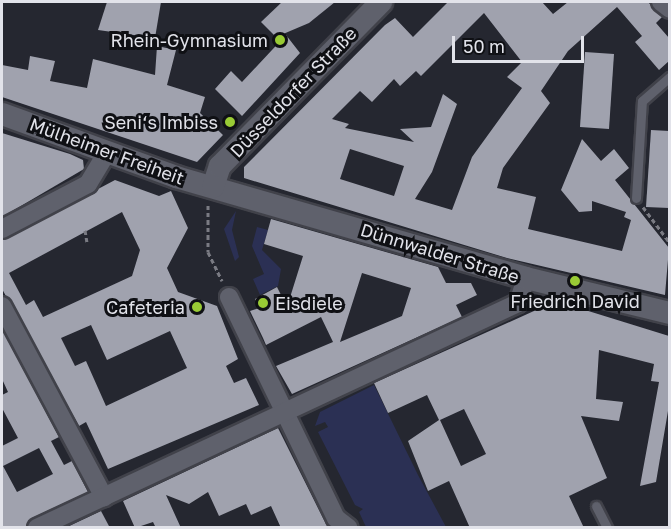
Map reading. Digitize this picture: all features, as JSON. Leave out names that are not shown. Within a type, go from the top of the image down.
[{"type":"street","name":"Düsseldorfer Straße","points":[[213,188],[220,166],[381,2]]},
{"type":"street","points":[[661,2],[669,9]]},
{"type":"street","name":"Mülheimer Freiheit","points":[[2,114],[106,154],[213,188]]},
{"type":"street","points":[[2,229],[80,191],[106,154]]},
{"type":"street","name":"Dünnwalder Straße","points":[[213,188],[526,278],[669,313]]},
{"type":"street","points":[[38,528],[518,303],[526,278]]},
{"type":"street","points":[[229,297],[336,518],[349,528]]},
{"type":"street","points":[[2,306],[104,497]]},
{"type":"lane","points":[[636,198],[642,101],[669,77]]},
{"type":"lane","points":[[596,506],[607,528]]},
{"type":"path","points":[[213,188],[204,219],[208,252],[229,297]]},
{"type":"path","points":[[636,198],[669,243]]},
{"type":"path","points":[[84,230],[87,242]]},
{"type":"shaded area","points":[[236,211],[232,230],[239,257],[235,261],[224,229]]},
{"type":"shaded area","points":[[257,227],[268,230],[262,250],[281,269],[278,286],[260,295],[253,279],[264,274],[252,246]]},
{"type":"shaded area","points":[[374,385],[446,527],[366,527],[359,512],[363,509],[355,505],[318,432],[328,427],[325,422],[315,426],[320,412]]},
{"type":"building","points":[[107,2],[161,2],[155,38],[98,30]]},
{"type":"building","points":[[282,2],[335,2],[309,23],[276,37],[261,22]]},
{"type":"building","points":[[448,2],[542,2],[553,14],[568,2],[648,2],[662,17],[656,23],[669,38],[669,61],[659,70],[635,42],[642,36],[617,7],[568,51],[541,91],[550,103],[503,168],[497,188],[536,197],[528,229],[622,251],[631,220],[624,217],[626,212],[592,201],[592,211],[579,212],[561,190],[582,139],[601,161],[614,149],[629,168],[615,180],[669,248],[665,295],[507,258],[244,178],[244,167],[385,25],[395,18],[413,37]],"holes":[[[484,13],[522,62],[507,77],[522,88],[472,157],[452,210],[415,199],[432,172],[457,104],[443,94],[431,127],[400,129],[414,142],[345,128],[349,124],[332,119],[360,91],[372,102],[394,79],[400,86],[416,71],[421,76]],[[350,149],[404,166],[394,196],[340,179]]]},
{"type":"building","points":[[286,35],[300,53],[242,116],[215,89],[231,71],[242,82]]},
{"type":"building","points":[[157,46],[176,50],[167,85],[205,97],[200,113],[223,135],[197,162],[2,97],[2,65],[28,70],[30,56],[55,61],[50,81],[87,88],[93,59],[155,75]]},
{"type":"building","points":[[585,52],[614,54],[609,129],[580,127]]},
{"type":"building","points":[[651,130],[669,131],[669,208],[646,207]]},
{"type":"building","points":[[2,133],[70,154],[83,160],[84,169],[2,217]]},
{"type":"building","points":[[115,180],[159,196],[171,191],[188,228],[167,268],[178,292],[217,306],[238,359],[226,366],[234,383],[246,378],[259,405],[108,469],[86,422],[79,426],[2,289],[2,240]],"holes":[[[122,212],[140,250],[132,276],[43,317],[34,300],[26,305],[9,273]],[[91,325],[107,360],[170,331],[187,368],[106,406],[86,361],[75,366],[61,338]]]},
{"type":"building","points":[[271,219],[438,267],[446,283],[471,283],[477,295],[456,305],[462,317],[292,394],[276,366],[333,342],[321,317],[266,345],[250,311],[259,308],[255,299],[277,287],[287,307],[303,256],[264,244]],"holes":[[[362,273],[411,288],[402,316],[340,342]]]},
{"type":"building","points":[[556,301],[669,336],[669,405],[656,482],[640,486],[659,382],[651,381],[654,364],[599,350],[596,399],[623,402],[619,421],[581,416],[607,478],[569,496],[584,528],[470,528],[449,481],[428,491],[408,441],[439,420],[427,395],[388,413],[374,383]],"holes":[[[464,409],[486,454],[461,466],[440,420]]]},
{"type":"building","points":[[2,329],[59,437],[51,441],[64,465],[72,461],[88,492],[32,518],[26,528],[2,528],[2,446],[18,438],[2,408],[2,395],[8,392],[2,379]],"holes":[[[39,448],[53,474],[17,492],[3,466]]]},
{"type":"building","points":[[278,428],[328,528],[281,528],[271,506],[251,515],[246,504],[219,516],[208,492],[189,504],[166,495],[181,528],[156,528],[153,522],[135,528],[123,501]]},
{"type":"building","points":[[101,511],[110,528],[65,528]]},
{"type":"place","name":"Rhein-Gymnasium","points":[[280,40]]},
{"type":"place","name":"Seni‘s Imbiss","points":[[230,122]]},
{"type":"place","name":"Friedrich David","points":[[575,281]]},
{"type":"place","name":"Eisdiele","points":[[263,303]]},
{"type":"place","name":"Cafeteria","points":[[197,307]]}]
